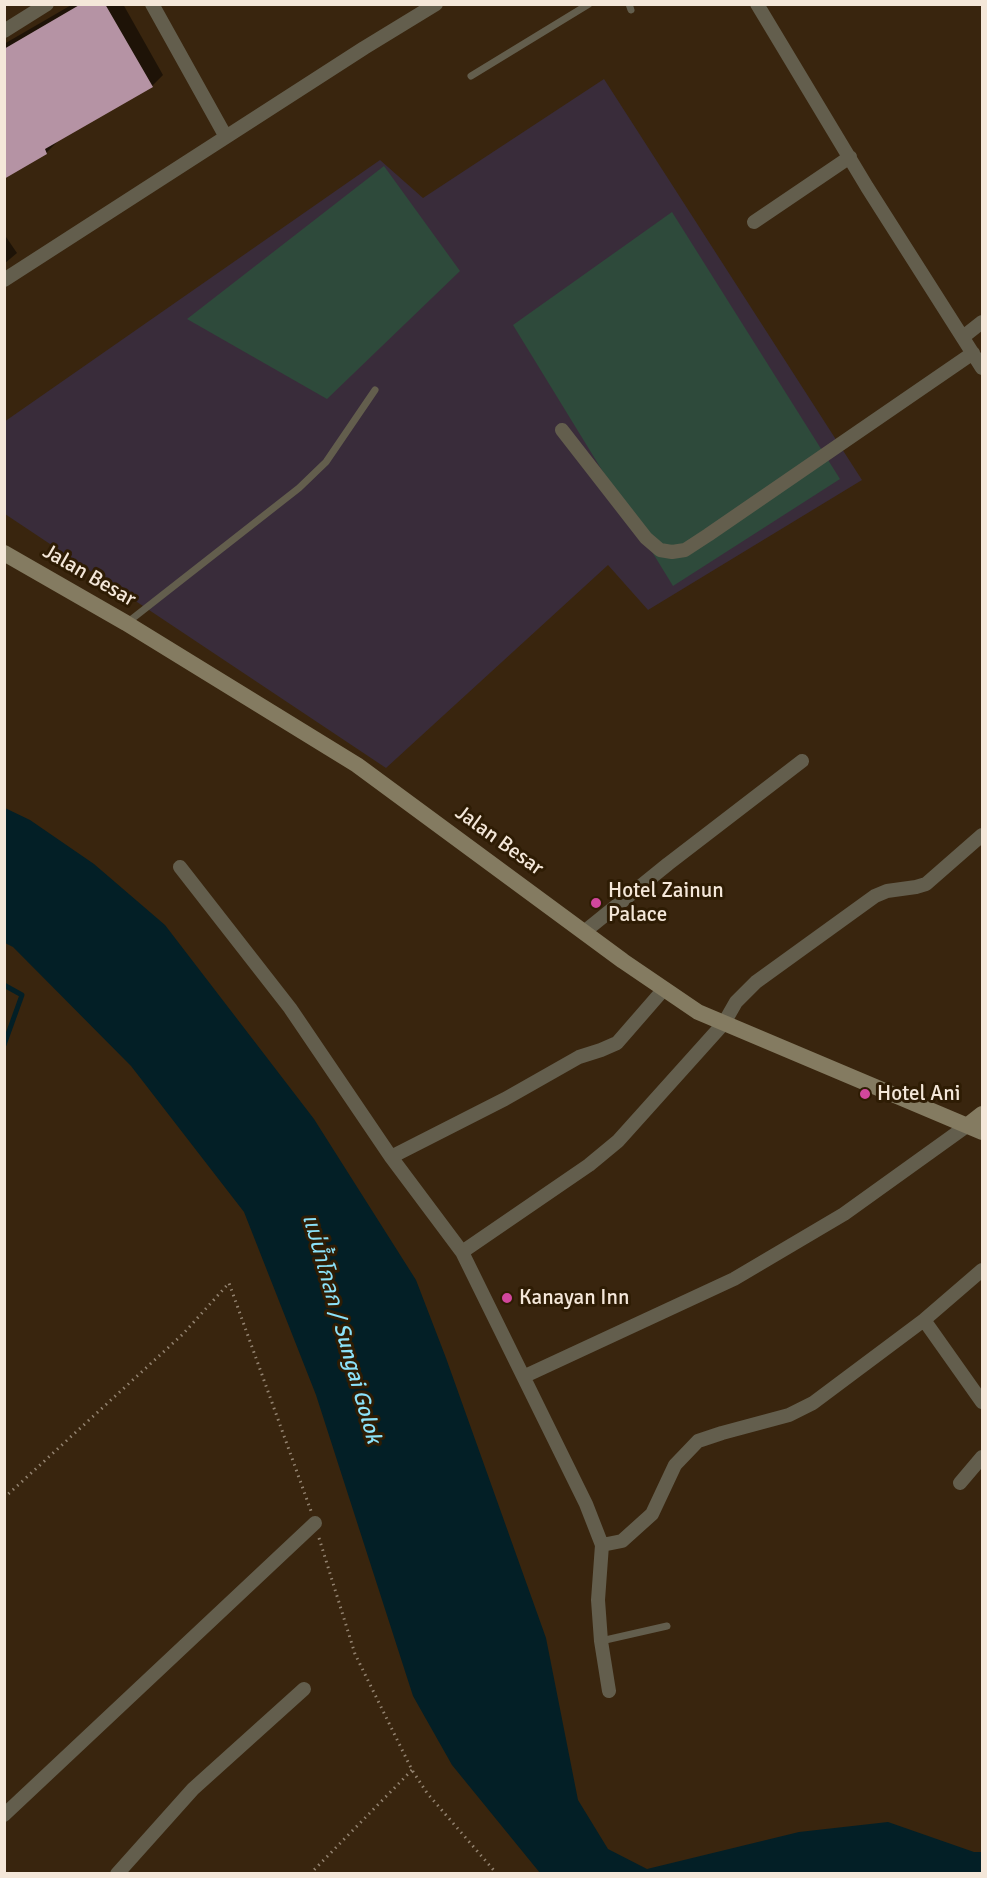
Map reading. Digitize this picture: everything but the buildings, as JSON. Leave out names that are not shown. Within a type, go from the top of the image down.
[{"type":"main road","name":"Jalan Besar","points":[[4,553],[126,623],[357,765],[584,932],[698,1012],[975,1129]]},
{"type":"main road","points":[[975,1129],[982,1114]]},
{"type":"street","points":[[4,31],[47,4]]},
{"type":"street","points":[[152,4],[226,137]]},
{"type":"street","points":[[4,280],[436,4]]},
{"type":"street","points":[[757,4],[867,187],[982,368]]},
{"type":"street","points":[[754,222],[850,157]]},
{"type":"street","points":[[963,337],[982,322]]},
{"type":"street","points":[[562,430],[646,538],[660,550],[672,552],[685,550],[973,353]]},
{"type":"street","points":[[584,932],[802,761]]},
{"type":"street","points":[[462,1251],[589,1165],[618,1141],[724,1023],[743,993],[875,896],[887,891],[926,884],[982,835]]},
{"type":"street","points":[[180,867],[290,1008],[391,1157],[462,1251],[586,1503],[602,1545],[598,1600],[601,1641],[609,1692]]},
{"type":"street","points":[[391,1157],[505,1099],[579,1057],[617,1043],[664,989]]},
{"type":"street","points":[[525,1376],[734,1279],[844,1214],[975,1129]]},
{"type":"street","points":[[602,1545],[622,1540],[652,1514],[675,1465],[698,1442],[789,1414],[813,1402],[924,1320],[982,1270]]},
{"type":"street","points":[[924,1320],[982,1402]]},
{"type":"street","points":[[960,1483],[982,1457]]},
{"type":"street","points":[[4,1815],[315,1523]]},
{"type":"street","points":[[117,1874],[188,1795],[304,1689]]},
{"type":"lane","points":[[471,76],[589,4]]},
{"type":"lane","points":[[126,623],[299,488],[326,462],[375,390]]},
{"type":"lane","points":[[601,1641],[667,1626]]},
{"type":"path","points":[[4,1498],[183,1334],[229,1283],[315,1523],[355,1654],[412,1770],[427,1793],[497,1874]]},
{"type":"path","points":[[310,1874],[412,1770]]},
{"type":"shaded area","points":[[604,79],[862,480],[648,610],[608,565],[386,768],[5,514],[4,422],[380,160],[423,198]]},
{"type":"green space","points":[[384,166],[460,271],[327,399],[187,319]]},
{"type":"green space","points":[[672,212],[840,479],[673,586],[513,325]]},
{"type":"water","name":"แม่น้ำโกลก / Sungai Golok","points":[[5,808],[30,820],[94,864],[165,925],[314,1119],[416,1280],[546,1638],[578,1800],[608,1849],[647,1869],[799,1832],[888,1822],[974,1852],[982,1852],[982,1873],[540,1873],[452,1765],[413,1696],[316,1395],[244,1212],[131,1066],[13,947],[5,943]]},
{"type":"waterway","points":[[4,985],[22,995],[4,1045]]},
{"type":"place","name":"Hotel Zainun Palace","points":[[596,903]]},
{"type":"place","name":"Hotel Ani","points":[[865,1094]]},
{"type":"place","name":"Kanayan Inn","points":[[507,1298]]}]
